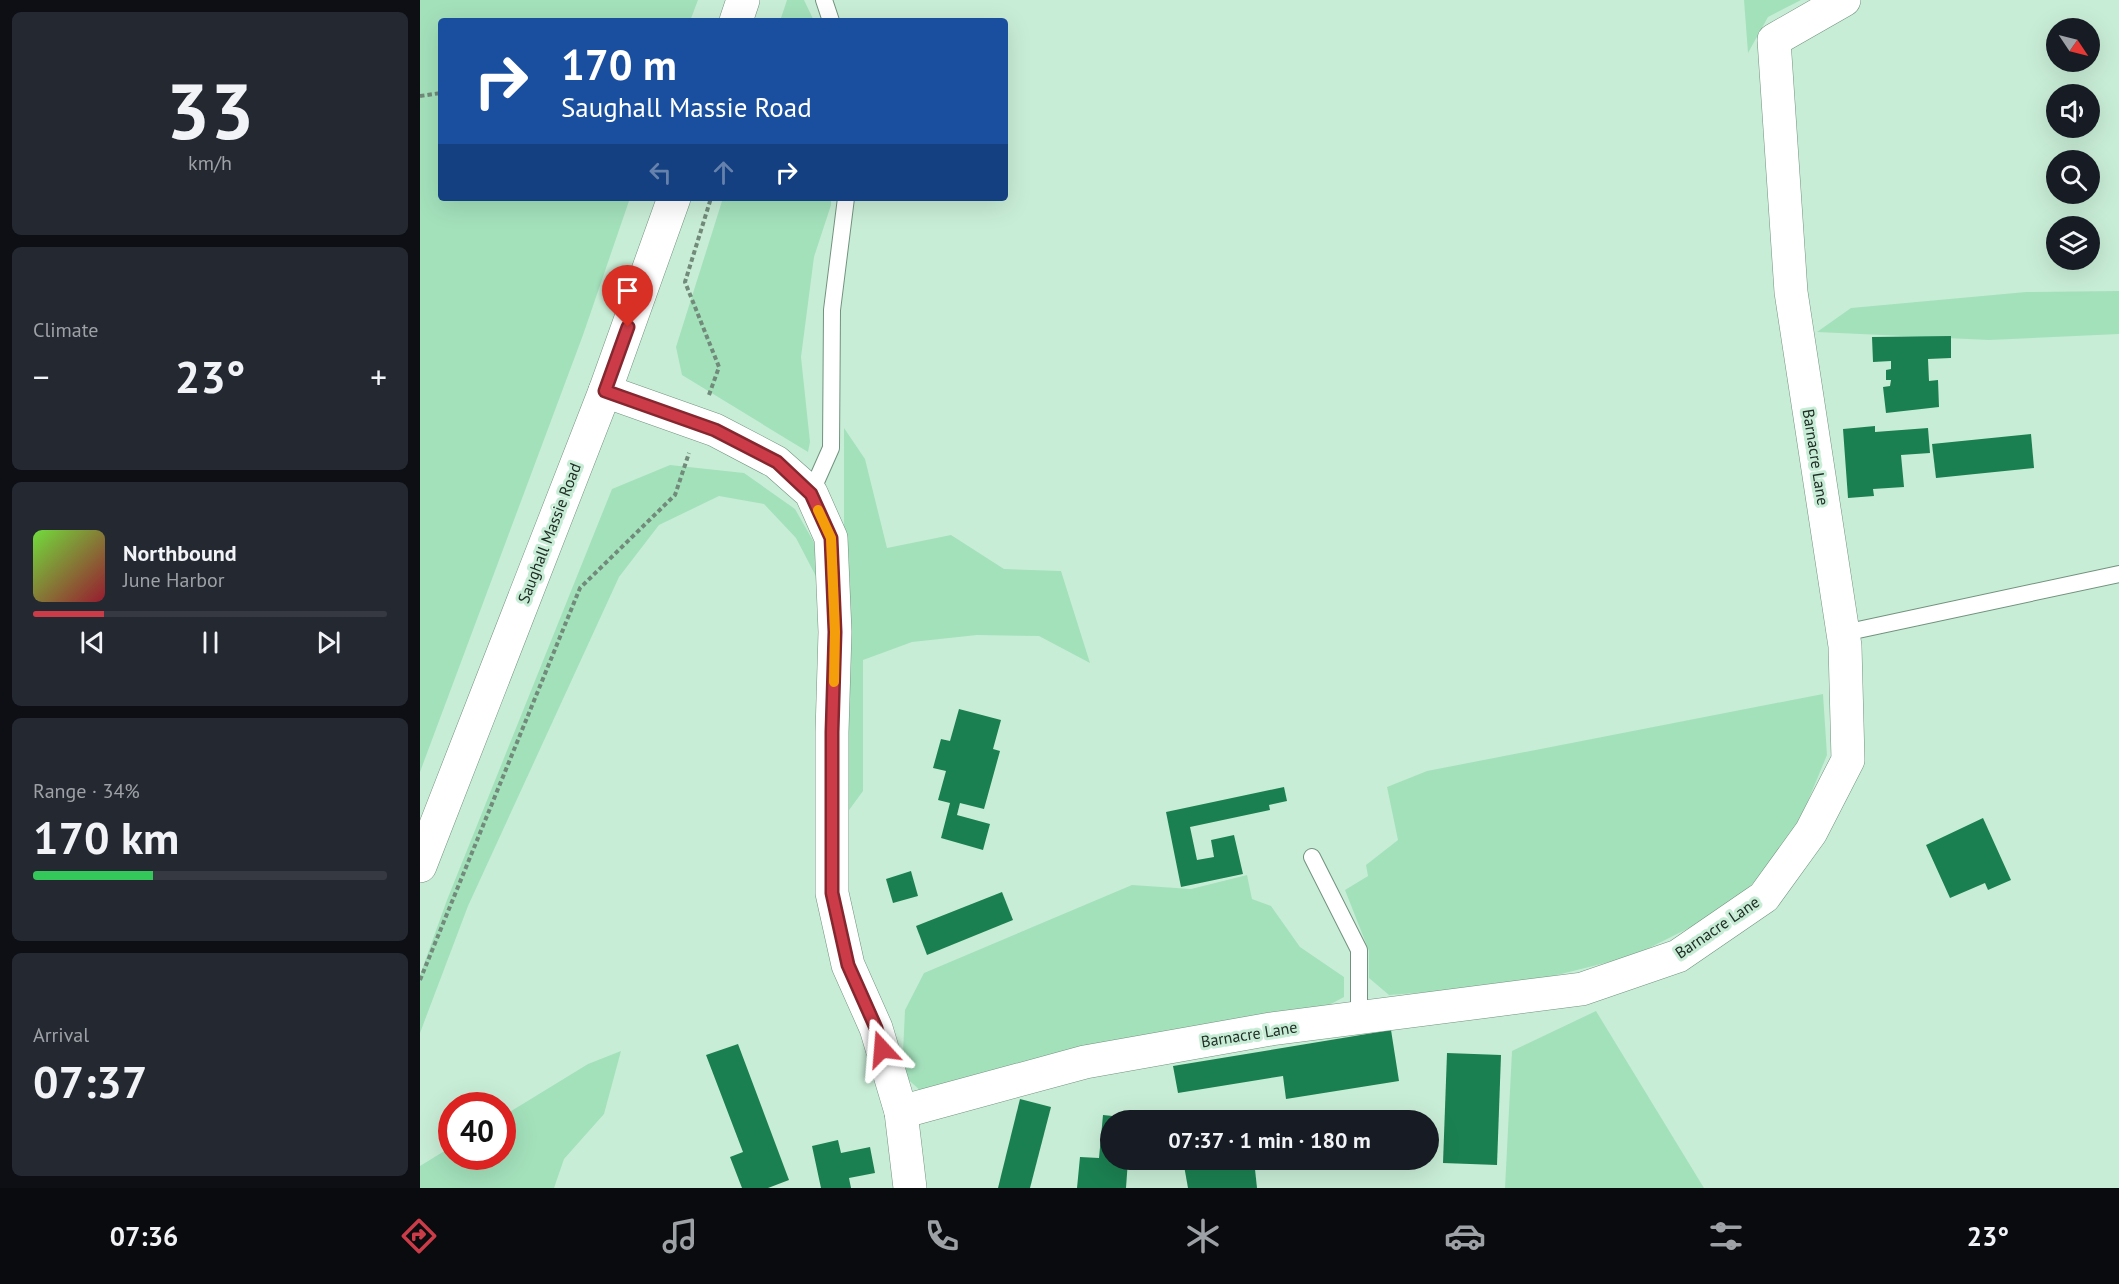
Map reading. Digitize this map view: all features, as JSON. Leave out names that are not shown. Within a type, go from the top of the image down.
[{"type":"street","points":[[737,18],[743,0]]},
{"type":"street","name":"Barnacre Lane","points":[[901,1112],[1085,1062],[1271,1029],[1582,989],[1678,956],[1764,897],[1811,832],[1848,760],[1844,633],[1791,292],[1774,40],[1844,0]]},
{"type":"street","name":"Saughall Massie Road","points":[[420,866],[605,391],[673,201]]},
{"type":"street","points":[[605,391],[715,430],[777,462],[811,494],[831,538],[835,632],[832,732],[832,893],[848,965],[876,1028],[901,1112],[910,1188]]},
{"type":"lane","points":[[824,0],[830,18]]},
{"type":"lane","points":[[811,494],[831,448],[832,310],[846,201]]},
{"type":"lane","points":[[1844,633],[2119,574]]},
{"type":"lane","points":[[1311,857],[1359,950],[1359,1018]]},
{"type":"path","points":[[420,96],[438,93]]},
{"type":"path","points":[[420,980],[580,588],[675,495],[719,367],[684,282],[710,201]]},
{"type":"green space","points":[[420,0],[698,0],[691,18],[438,18],[438,201],[629,201],[583,335],[420,772]]},
{"type":"green space","points":[[787,0],[804,0],[813,18],[781,18]]},
{"type":"green space","points":[[1744,0],[1801,0],[1768,17],[1748,53]]},
{"type":"green space","points":[[722,201],[831,201],[814,257],[801,357],[810,442],[808,452],[682,375],[676,347]]},
{"type":"green space","points":[[2119,291],[2119,334],[1989,340],[1817,332],[1851,308],[2026,292]]},
{"type":"green space","points":[[844,428],[865,459],[887,548],[951,535],[1004,569],[1061,571],[1090,663],[1039,636],[977,635],[912,642],[863,660],[863,791],[844,817]]},
{"type":"green space","points":[[670,465],[744,473],[795,509],[820,553],[820,584],[796,538],[764,504],[719,496],[659,525],[619,577],[468,906],[420,1033],[420,975],[447,900],[612,489]]},
{"type":"green space","points":[[1823,694],[1827,755],[1800,820],[1765,872],[1723,911],[1633,956],[1513,986],[1389,995],[1369,978],[1369,951],[1345,890],[1368,876],[1366,865],[1398,840],[1387,787],[1427,771]]},
{"type":"green space","points":[[1247,875],[1252,899],[1271,906],[1300,947],[1344,977],[1344,997],[1318,1011],[1108,1041],[922,1092],[902,1074],[905,1010],[924,973],[1132,885],[1191,889]]},
{"type":"green space","points":[[1596,1011],[1704,1188],[1505,1188],[1512,1051]]},
{"type":"green space","points":[[621,1051],[604,1114],[564,1159],[554,1188],[420,1188],[420,1166],[438,1155],[438,1170],[516,1170],[516,1108],[588,1064]]},
{"type":"building","points":[[1951,336],[1951,358],[1928,359],[1929,381],[1938,380],[1939,407],[1886,413],[1883,387],[1890,386],[1891,380],[1886,380],[1886,370],[1891,369],[1891,361],[1873,362],[1872,337]]},
{"type":"building","points":[[1875,426],[1875,432],[1928,428],[1930,453],[1901,455],[1904,487],[1873,489],[1874,496],[1848,498],[1843,429]]},
{"type":"building","points":[[2031,434],[2034,468],[1936,478],[1932,444]]},
{"type":"building","points":[[959,709],[1001,720],[993,749],[1000,751],[984,809],[960,803],[957,815],[990,824],[983,850],[941,838],[950,803],[938,800],[946,771],[933,768],[941,739],[950,741]]},
{"type":"building","points":[[1284,787],[1287,801],[1269,805],[1270,810],[1190,827],[1197,860],[1214,857],[1211,840],[1234,835],[1243,874],[1181,887],[1166,812]]},
{"type":"building","points":[[1983,818],[2011,880],[1988,890],[1985,883],[1950,898],[1926,845]]},
{"type":"building","points":[[911,871],[918,896],[893,903],[886,879]]},
{"type":"building","points":[[1002,892],[1013,920],[927,955],[916,926]]},
{"type":"building","points":[[1391,1030],[1399,1081],[1286,1099],[1283,1076],[1178,1093],[1173,1066]]},
{"type":"building","points":[[738,1044],[789,1180],[768,1188],[742,1188],[730,1157],[743,1152],[706,1055]]},
{"type":"building","points":[[1447,1053],[1501,1055],[1497,1165],[1443,1163]]},
{"type":"building","points":[[1020,1099],[1051,1107],[1030,1188],[998,1188]]},
{"type":"building","points":[[838,1140],[841,1153],[870,1147],[875,1173],[849,1178],[851,1188],[821,1188],[812,1146]]},
{"type":"building","points":[[1100,1147],[1100,1170],[1127,1170],[1126,1188],[1077,1188],[1080,1157],[1099,1158]]},
{"type":"building","points":[[1185,1170],[1255,1170],[1257,1188],[1188,1188]]},
{"type":"slow traffic","points":[[818,510],[831,538],[835,632],[834,682]]},
{"type":"route","points":[[628,327],[605,391],[715,430],[777,462],[811,494],[831,538],[835,632],[832,732],[832,893],[848,965],[876,1028],[882,1049]]}]
